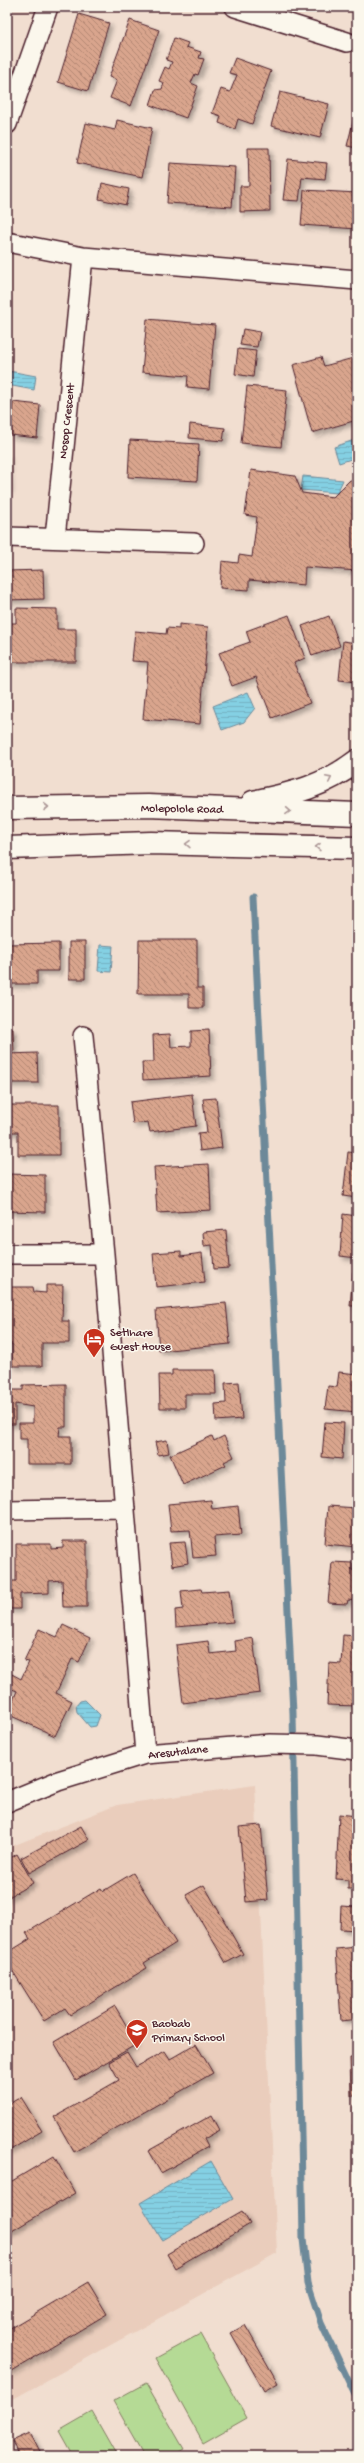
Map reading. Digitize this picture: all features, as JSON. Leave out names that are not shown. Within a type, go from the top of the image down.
[{"type":"main road","points":[[224,808],[306,790],[344,772],[357,760]]},
{"type":"main road","name":"Molepolole Road","points":[[7,808],[224,808],[357,814]]},
{"type":"main road","points":[[7,848],[151,844],[357,848]]},
{"type":"street","points":[[7,124],[48,7]]},
{"type":"street","points":[[235,7],[347,42]]},
{"type":"street","points":[[7,242],[83,257],[357,280]]},
{"type":"street","name":"Nosop Crescent","points":[[54,538],[83,257]]},
{"type":"street","points":[[7,537],[194,543]]},
{"type":"street","points":[[83,1036],[104,1254],[145,1754]]},
{"type":"street","points":[[7,1254],[104,1254]]},
{"type":"street","points":[[7,1510],[124,1508]]},
{"type":"street","name":"Aresutalane","points":[[7,1802],[58,1781],[145,1754],[270,1744],[317,1745],[357,1750]]},
{"type":"shaded area","name":"Baobab Primary School","points":[[255,1785],[277,2253],[15,2398],[7,2398],[7,1848],[117,1805]]},
{"type":"green space","points":[[200,2334],[247,2418],[203,2443],[156,2358]]},
{"type":"green space","points":[[146,2383],[184,2449],[172,2456],[144,2456],[113,2401]]},
{"type":"green space","points":[[92,2412],[117,2456],[73,2456],[59,2431]]},
{"type":"water","points":[[9,371],[36,376],[34,390],[7,385]]},
{"type":"water","points":[[357,439],[357,457],[339,463],[334,447]]},
{"type":"water","points":[[303,476],[343,480],[337,493],[301,490]]},
{"type":"water","points":[[248,692],[255,708],[244,722],[222,730],[213,706]]},
{"type":"water","points":[[100,945],[113,946],[111,972],[98,971]]},
{"type":"water","points":[[85,1700],[100,1715],[96,1726],[90,1727],[77,1712],[76,1706],[80,1701]]},
{"type":"water","points":[[211,2161],[233,2199],[162,2240],[140,2203]]},
{"type":"building","points":[[79,14],[109,23],[88,91],[58,82]]},
{"type":"building","points":[[130,20],[159,30],[131,106],[110,98],[117,80],[109,77]]},
{"type":"building","points":[[174,38],[188,43],[186,47],[201,52],[199,58],[204,59],[198,75],[195,74],[191,83],[198,86],[186,118],[150,105],[155,90],[162,89],[164,83],[159,81],[165,67],[169,69],[172,62],[166,60]]},
{"type":"building","points":[[235,58],[271,71],[252,124],[238,119],[235,129],[219,123],[221,116],[212,113],[221,89],[230,92],[237,75],[229,73]]},
{"type":"building","points":[[280,92],[329,104],[320,138],[271,126]]},
{"type":"building","points":[[355,114],[357,115],[357,148],[347,146]]},
{"type":"building","points":[[117,120],[152,128],[142,177],[77,163],[86,123],[115,130]]},
{"type":"building","points":[[248,148],[269,148],[270,211],[240,212],[240,186],[249,186]]},
{"type":"building","points":[[288,159],[327,163],[325,179],[302,177],[299,201],[283,200]]},
{"type":"building","points":[[170,163],[235,167],[232,207],[167,203]]},
{"type":"building","points":[[102,183],[129,189],[126,205],[99,199]]},
{"type":"building","points":[[304,190],[357,193],[357,229],[301,225]]},
{"type":"building","points":[[147,319],[215,325],[209,389],[187,387],[188,376],[142,372]]},
{"type":"building","points":[[243,329],[260,332],[257,347],[240,345]]},
{"type":"building","points":[[238,349],[256,351],[253,377],[235,374]]},
{"type":"building","points":[[321,357],[324,366],[357,357],[357,420],[312,433],[293,365]]},
{"type":"building","points":[[247,386],[287,390],[281,447],[241,443]]},
{"type":"building","points":[[13,402],[40,405],[37,438],[10,435]]},
{"type":"building","points":[[190,424],[225,428],[223,441],[189,438]]},
{"type":"building","points":[[130,440],[199,444],[197,481],[128,477]]},
{"type":"building","points":[[7,454],[9,489],[7,489]]},
{"type":"building","points":[[251,470],[295,476],[302,493],[333,497],[350,480],[357,481],[357,571],[305,567],[304,585],[249,580],[249,590],[220,588],[222,561],[238,563],[239,555],[252,557],[257,517],[245,515]]},
{"type":"building","points":[[43,570],[44,599],[7,600],[7,571]]},
{"type":"building","points":[[16,608],[57,609],[57,629],[76,629],[76,662],[7,662],[7,623],[16,623]]},
{"type":"building","points":[[289,615],[305,658],[294,663],[310,703],[272,718],[256,677],[232,686],[219,653],[250,642],[246,631]]},
{"type":"building","points":[[329,616],[340,646],[312,656],[302,626]]},
{"type":"building","points":[[179,624],[208,627],[200,724],[143,719],[148,662],[132,661],[135,631],[166,634],[167,628],[179,629]]},
{"type":"building","points":[[343,641],[357,643],[357,682],[339,680]]},
{"type":"building","points":[[139,940],[197,940],[197,988],[203,988],[203,1008],[189,1008],[189,994],[138,994]]},
{"type":"building","points":[[69,942],[85,942],[85,979],[69,979]]},
{"type":"building","points":[[59,943],[59,971],[37,971],[37,984],[7,984],[7,944]]},
{"type":"building","points":[[7,1029],[13,1029],[14,1051],[7,1051]]},
{"type":"building","points":[[209,1030],[211,1076],[143,1080],[142,1062],[154,1062],[153,1035],[170,1034],[171,1047],[191,1046],[191,1031]]},
{"type":"building","points":[[37,1053],[38,1083],[7,1083],[7,1054]]},
{"type":"building","points":[[192,1094],[196,1126],[150,1132],[148,1122],[133,1124],[130,1102]]},
{"type":"building","points":[[216,1098],[222,1148],[200,1151],[198,1133],[207,1132],[203,1099]]},
{"type":"building","points":[[7,1105],[59,1105],[59,1155],[18,1155],[18,1132],[7,1132]]},
{"type":"building","points":[[357,1112],[357,1131],[355,1131]]},
{"type":"building","points":[[348,1152],[357,1153],[357,1198],[343,1196]]},
{"type":"building","points":[[209,1164],[211,1210],[157,1213],[154,1167]]},
{"type":"building","points":[[7,1174],[45,1175],[45,1212],[7,1211]]},
{"type":"building","points":[[343,1214],[357,1216],[357,1258],[340,1256]]},
{"type":"building","points":[[226,1230],[229,1268],[214,1269],[212,1245],[204,1246],[203,1232]]},
{"type":"building","points":[[181,1251],[181,1256],[202,1253],[205,1282],[156,1287],[153,1253]]},
{"type":"building","points":[[353,1272],[357,1272],[357,1306],[350,1306]]},
{"type":"building","points":[[46,1285],[63,1285],[62,1321],[69,1321],[69,1343],[42,1343],[42,1366],[12,1366],[12,1344],[8,1344],[8,1287],[33,1287],[34,1292],[46,1293]]},
{"type":"building","points":[[226,1303],[230,1344],[159,1351],[156,1310]]},
{"type":"building","points":[[172,1370],[215,1370],[216,1394],[185,1394],[185,1408],[160,1408],[159,1375],[172,1375]]},
{"type":"building","points":[[339,1372],[357,1374],[357,1412],[325,1409],[328,1386],[337,1387]]},
{"type":"building","points":[[239,1382],[242,1419],[216,1421],[215,1404],[226,1403],[225,1383]]},
{"type":"building","points":[[66,1384],[66,1427],[60,1427],[59,1436],[71,1436],[71,1464],[27,1464],[27,1439],[19,1439],[19,1423],[33,1423],[33,1407],[15,1404],[15,1424],[7,1424],[7,1395],[10,1395],[10,1390],[23,1390],[23,1385]]},
{"type":"building","points":[[325,1422],[344,1423],[342,1459],[322,1457]]},
{"type":"building","points":[[212,1436],[214,1441],[224,1436],[234,1457],[224,1462],[226,1465],[183,1485],[170,1455]]},
{"type":"building","points":[[167,1440],[169,1453],[158,1455],[155,1442]]},
{"type":"building","points":[[211,1500],[212,1509],[238,1506],[241,1535],[214,1537],[216,1556],[193,1558],[190,1530],[171,1531],[168,1504]]},
{"type":"building","points":[[328,1506],[357,1508],[357,1547],[325,1544]]},
{"type":"building","points":[[63,1541],[87,1541],[87,1607],[63,1607],[62,1580],[49,1581],[49,1593],[20,1594],[20,1609],[7,1609],[7,1581],[16,1581],[16,1544],[51,1544],[51,1549],[63,1548]]},
{"type":"building","points":[[185,1542],[188,1563],[172,1566],[169,1543]]},
{"type":"building","points":[[332,1562],[352,1563],[352,1570],[357,1571],[357,1607],[355,1607],[355,1601],[348,1600],[347,1604],[328,1603]]},
{"type":"building","points":[[201,1589],[202,1592],[229,1590],[233,1622],[176,1627],[175,1610],[183,1609],[181,1591]]},
{"type":"building","points":[[63,1625],[90,1638],[79,1662],[72,1659],[56,1693],[72,1701],[55,1736],[7,1714],[17,1691],[7,1687],[7,1684],[12,1674],[21,1679],[29,1662],[24,1661],[39,1629],[57,1637]]},
{"type":"building","points":[[343,1635],[357,1636],[357,1706],[327,1705],[329,1663],[341,1664]]},
{"type":"building","points":[[253,1638],[260,1693],[183,1703],[176,1645],[208,1641],[210,1654],[236,1651],[235,1641]]},
{"type":"building","points":[[339,1814],[357,1816],[357,1889],[348,1889],[348,1880],[336,1879]]},
{"type":"building","points":[[261,1825],[268,1900],[246,1902],[239,1827]]},
{"type":"building","points":[[81,1826],[89,1840],[29,1873],[21,1858]]},
{"type":"building","points":[[17,1854],[33,1883],[7,1898],[7,1860]]},
{"type":"building","points":[[133,1873],[176,1943],[144,1963],[147,1968],[70,2015],[65,2008],[44,2021],[7,1962],[7,1953],[30,1939],[26,1933],[101,1888],[103,1891]]},
{"type":"building","points":[[204,1885],[243,1954],[226,1963],[186,1895]]},
{"type":"building","points":[[341,1906],[357,1907],[357,1930],[340,1929]]},
{"type":"building","points":[[357,1947],[357,2019],[341,2021],[336,1949]]},
{"type":"building","points":[[115,2006],[137,2044],[76,2080],[54,2042]]},
{"type":"building","points":[[196,2044],[213,2073],[74,2152],[54,2117],[119,2080],[109,2062],[127,2052],[136,2067],[165,2051],[170,2059]]},
{"type":"building","points":[[350,2058],[357,2058],[357,2096],[351,2096]]},
{"type":"building","points":[[21,2097],[42,2131],[7,2152],[7,2105]]},
{"type":"building","points":[[354,2105],[357,2105],[357,2118],[354,2117]]},
{"type":"building","points":[[212,2115],[220,2130],[204,2139],[208,2147],[161,2173],[148,2151]]},
{"type":"building","points":[[353,2124],[357,2124],[357,2145],[353,2145]]},
{"type":"building","points":[[54,2156],[75,2193],[7,2234],[7,2184]]},
{"type":"building","points":[[355,2158],[357,2158],[357,2196],[356,2196]]},
{"type":"building","points":[[242,2211],[250,2224],[175,2268],[167,2254]]},
{"type":"building","points":[[355,2224],[357,2224],[357,2250],[355,2250]]},
{"type":"building","points":[[88,2282],[107,2314],[7,2374],[7,2330]]},
{"type":"building","points":[[245,2325],[278,2383],[264,2391],[231,2333]]},
{"type":"building","points":[[30,2433],[42,2456],[16,2456],[18,2455],[12,2441]]},
{"type":"waterway","points":[[253,897],[293,1713],[303,2239],[308,2283],[321,2323],[357,2399]]},
{"type":"place","name":"Setlhare Guest House","points":[[94,1358]]},
{"type":"place","name":"Baobab Primary School","points":[[137,2050]]}]
